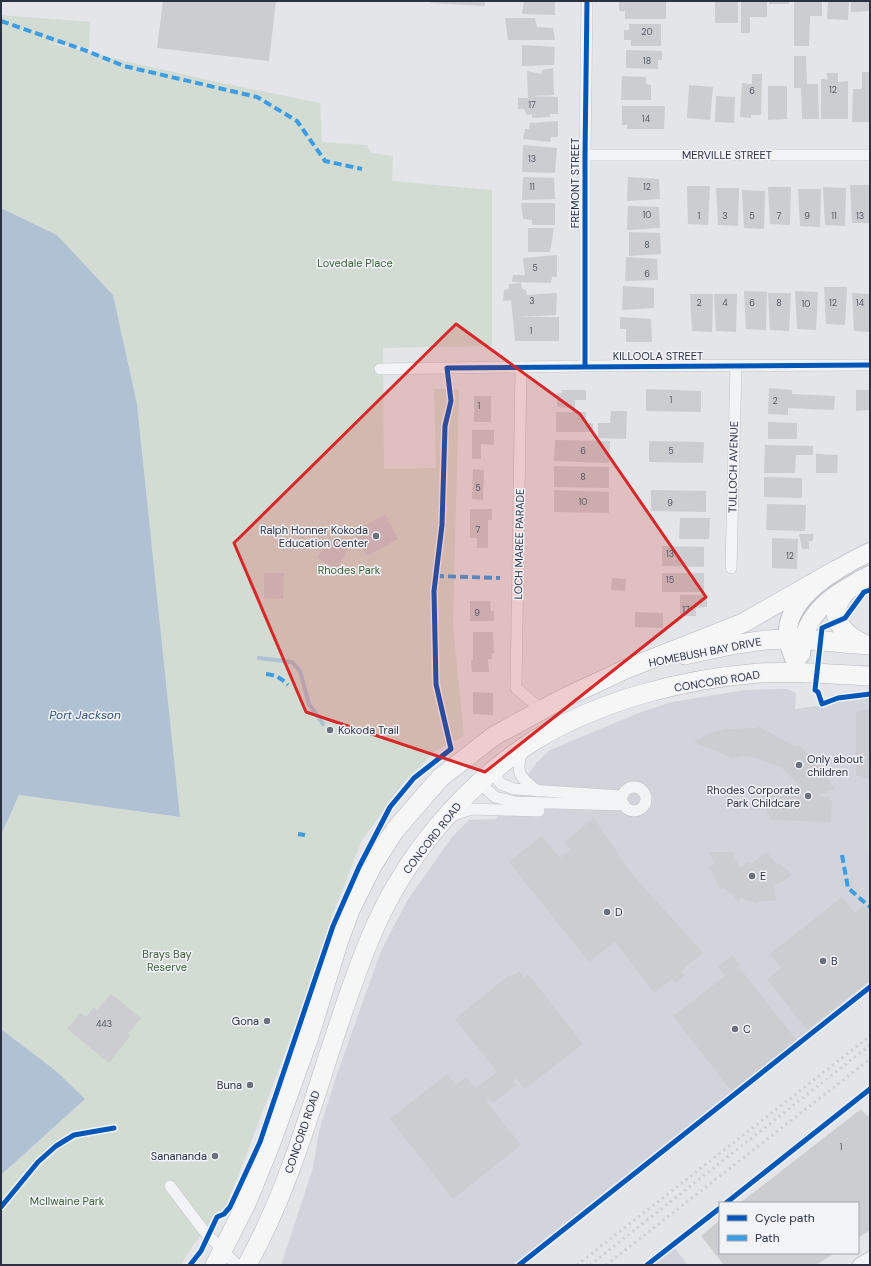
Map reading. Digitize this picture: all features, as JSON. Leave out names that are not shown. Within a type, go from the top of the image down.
[{"type":"highway","points":[[219,1258],[246,1204],[269,1148],[308,1037],[338,940],[362,886],[395,830],[440,778],[494,736],[542,710],[597,682],[743,623],[836,570]]},
{"type":"highway","points":[[866,577],[847,592],[840,600],[837,618],[840,626],[848,635],[869,645]]},
{"type":"highway","name":"HOMEBUSH BAY DRIVE","points":[[636,666],[736,644],[795,640],[869,645]]},
{"type":"highway","name":"CONCORD ROAD","points":[[247,1265],[274,1212],[369,939],[386,904],[407,868],[443,821],[486,778],[524,748],[572,721],[609,705],[676,686],[713,679],[760,673],[800,673]]},
{"type":"highway","points":[[800,673],[870,676]]},
{"type":"highway","points":[[470,754],[486,778]]},
{"type":"main road","points":[[800,673],[795,640],[788,626],[796,608],[819,582],[836,570],[870,552]]},
{"type":"main road","points":[[795,640],[823,605],[841,590],[866,577]]},
{"type":"street","name":"FREMONT STREET","points":[[585,366],[585,155],[588,1]]},
{"type":"street","name":"MERVILLE STREET","points":[[585,155],[870,155]]},
{"type":"street","name":"KILLOOLA STREET","points":[[380,369],[521,366],[870,365]]},
{"type":"street","name":"LOCH MAREE PARADE","points":[[521,366],[516,688],[542,710]]},
{"type":"street","name":"TULLOCH AVENUE","points":[[731,568],[736,366]]},
{"type":"street","points":[[524,748],[518,764],[519,772],[526,782],[538,791]]},
{"type":"street","points":[[486,778],[506,787],[623,800],[576,803],[515,802],[495,797],[486,778]]},
{"type":"street","points":[[443,821],[466,810],[539,811],[576,803]]},
{"type":"street","points":[[170,1186],[204,1230],[219,1258],[237,1265]]},
{"type":"street","points":[[860,1265],[870,1259]]},
{"type":"highlighted area","points":[[456,324],[580,414],[706,597],[485,772],[306,712],[234,543]]},
{"type":"shaded area","points":[[787,689],[796,693],[795,709],[823,705],[851,698],[870,697],[870,984],[514,1265],[281,1265],[313,1168],[319,1131],[337,1074],[381,951],[407,901],[452,837],[469,820],[496,819],[537,762],[550,750],[641,712],[672,702],[745,690]]},
{"type":"shaded area","points":[[674,1247],[688,1265],[651,1265]]},
{"type":"green space","points":[[1,15],[90,22],[89,48],[44,42],[212,81],[320,103],[322,142],[367,145],[371,153],[393,156],[392,181],[492,190],[492,346],[383,348],[384,469],[436,468],[434,389],[459,389],[453,626],[464,736],[435,751],[403,784],[362,840],[332,916],[303,1006],[227,1205],[194,1244],[181,1265],[1,1265],[1,1175],[66,1116],[69,1085],[56,1071],[1,1029],[1,835],[19,795],[180,817],[137,404],[113,295],[57,235],[1,208]]},
{"type":"green space","points":[[868,795],[870,795],[870,848],[866,851]]},
{"type":"water","name":"Port Jackson","points":[[1,208],[57,235],[113,295],[137,404],[180,817],[19,795],[1,835]]},
{"type":"water","points":[[1,1029],[56,1071],[85,1099],[1,1175]]},
{"type":"building","points":[[163,1],[276,1],[269,61],[157,48]]},
{"type":"building","points":[[431,1],[485,1],[485,6],[431,3]]},
{"type":"building","points":[[524,1],[555,1],[555,15],[522,14]]},
{"type":"building","points":[[619,1],[666,1],[666,19],[625,19],[625,11],[619,11]]},
{"type":"building","points":[[715,1],[738,1],[738,23],[715,23]]},
{"type":"building","points":[[741,1],[767,1],[767,17],[750,17],[750,33],[741,33]]},
{"type":"building","points":[[769,1],[789,1],[789,4],[769,4]]},
{"type":"building","points":[[794,1],[822,1],[822,16],[810,16],[809,46],[794,46]]},
{"type":"building","points":[[828,1],[849,1],[848,20],[827,19]]},
{"type":"building","points":[[851,1],[870,1],[870,11],[851,12]]},
{"type":"building","points":[[505,18],[535,18],[537,27],[553,28],[555,40],[508,40]]},
{"type":"building","points":[[629,24],[661,24],[661,46],[631,46],[631,40],[624,40],[624,30],[629,30]]},
{"type":"building","points":[[522,45],[555,47],[554,65],[522,66]]},
{"type":"building","points":[[626,50],[662,51],[662,60],[658,60],[658,69],[626,68]]},
{"type":"building","points":[[794,56],[806,56],[807,84],[818,84],[819,119],[802,119],[801,88],[794,88]]},
{"type":"building","points":[[553,68],[554,95],[530,96],[558,97],[558,114],[550,114],[550,117],[532,118],[532,114],[527,115],[524,109],[518,109],[518,98],[528,98],[527,71],[541,74],[542,70]]},
{"type":"building","points":[[862,72],[870,72],[870,122],[852,122],[853,89],[862,89]]},
{"type":"building","points":[[826,73],[838,73],[838,82],[848,81],[848,119],[821,119],[821,79],[828,79]]},
{"type":"building","points":[[752,74],[762,74],[761,115],[751,115],[751,118],[740,117],[742,83],[752,84]]},
{"type":"building","points":[[622,76],[646,77],[646,84],[651,85],[651,100],[621,100]]},
{"type":"building","points":[[689,85],[713,87],[710,120],[687,118]]},
{"type":"building","points":[[768,86],[787,86],[787,119],[768,120]]},
{"type":"building","points":[[716,96],[735,97],[734,123],[715,122]]},
{"type":"building","points":[[622,106],[665,106],[664,129],[627,129],[627,125],[622,125]]},
{"type":"building","points":[[558,121],[558,137],[551,137],[550,142],[523,139],[525,129],[529,129],[530,123]]},
{"type":"building","points":[[523,145],[557,148],[555,173],[522,172]]},
{"type":"building","points":[[523,177],[554,178],[555,199],[522,200]]},
{"type":"building","points":[[628,177],[659,179],[660,199],[627,201]]},
{"type":"building","points":[[850,185],[870,185],[870,223],[852,223]]},
{"type":"building","points":[[687,186],[710,186],[708,225],[688,224]]},
{"type":"building","points":[[768,187],[791,187],[790,225],[770,224]]},
{"type":"building","points":[[823,187],[846,188],[845,226],[825,225]]},
{"type":"building","points":[[716,188],[739,188],[738,226],[718,225]]},
{"type":"building","points":[[798,189],[821,189],[820,227],[800,226]]},
{"type":"building","points":[[742,190],[765,191],[764,229],[744,228]]},
{"type":"building","points":[[521,203],[555,203],[555,225],[532,225],[532,220],[523,219]]},
{"type":"building","points":[[628,206],[659,207],[660,228],[627,230]]},
{"type":"building","points":[[528,228],[554,228],[550,252],[528,252]]},
{"type":"building","points":[[629,232],[660,233],[661,254],[629,256]]},
{"type":"building","points":[[557,255],[557,277],[552,277],[551,283],[512,282],[513,275],[525,275],[523,258]]},
{"type":"building","points":[[626,257],[657,259],[658,280],[625,281]]},
{"type":"building","points":[[521,283],[522,289],[526,290],[527,295],[557,293],[556,315],[519,317],[559,317],[559,341],[515,341],[511,300],[503,301],[504,290],[509,289],[509,284]]},
{"type":"building","points":[[623,286],[654,288],[654,308],[622,310]]},
{"type":"building","points":[[824,287],[847,287],[845,325],[826,324]]},
{"type":"building","points":[[744,291],[767,292],[766,330],[746,329]]},
{"type":"building","points":[[795,291],[818,292],[816,330],[797,329]]},
{"type":"building","points":[[768,293],[791,293],[789,331],[770,330]]},
{"type":"building","points":[[852,293],[870,294],[870,332],[854,331]]},
{"type":"building","points":[[690,294],[713,294],[712,332],[692,331]]},
{"type":"building","points":[[714,294],[737,294],[736,332],[716,331]]},
{"type":"building","points":[[620,317],[651,319],[652,342],[626,342],[626,329],[620,329]]},
{"type":"building","points":[[769,388],[792,390],[792,394],[835,396],[834,410],[788,408],[788,415],[768,414]]},
{"type":"building","points":[[646,389],[701,391],[701,412],[646,411]]},
{"type":"building","points":[[562,390],[586,390],[586,400],[575,400],[575,408],[557,407],[557,393],[562,393]]},
{"type":"building","points":[[856,390],[870,390],[870,410],[856,411]]},
{"type":"building","points":[[474,396],[491,396],[491,422],[474,422]]},
{"type":"building","points":[[611,411],[627,411],[626,439],[598,438],[598,423],[610,423]]},
{"type":"building","points":[[556,412],[586,412],[586,423],[593,423],[593,432],[556,432]]},
{"type":"building","points":[[768,422],[797,423],[797,439],[768,439]]},
{"type":"building","points":[[472,430],[494,430],[494,445],[481,444],[481,459],[472,459]]},
{"type":"building","points":[[555,440],[610,441],[609,463],[554,461]]},
{"type":"building","points":[[649,441],[704,442],[703,463],[649,462]]},
{"type":"building","points":[[765,445],[813,446],[813,455],[796,455],[795,473],[764,473]]},
{"type":"building","points":[[816,454],[838,455],[837,473],[816,473]]},
{"type":"building","points":[[554,466],[609,467],[609,488],[554,487]]},
{"type":"building","points":[[473,469],[484,470],[483,500],[472,499]]},
{"type":"building","points":[[764,477],[802,478],[802,498],[764,497]]},
{"type":"building","points":[[554,490],[609,492],[609,513],[554,512]]},
{"type":"building","points":[[651,490],[706,491],[706,512],[651,511]]},
{"type":"building","points":[[767,504],[806,505],[805,531],[766,530]]},
{"type":"building","points":[[470,509],[492,509],[492,520],[488,520],[488,548],[477,548],[477,538],[470,538]]},
{"type":"building","name":"Ralph Honner Kokoda Education Center","points":[[385,514],[398,539],[367,556],[354,532]]},
{"type":"building","points":[[680,518],[710,518],[709,539],[679,539]]},
{"type":"building","points":[[799,534],[813,534],[813,541],[809,541],[809,549],[802,549]]},
{"type":"building","points":[[772,538],[798,539],[797,569],[772,568]]},
{"type":"building","points":[[333,539],[349,548],[337,569],[317,558],[324,547],[328,549]]},
{"type":"building","points":[[662,546],[704,547],[704,567],[662,566]]},
{"type":"building","points":[[264,573],[284,573],[283,599],[264,598]]},
{"type":"building","points":[[662,573],[704,573],[704,592],[662,592]]},
{"type":"building","points":[[612,578],[626,579],[625,591],[611,590]]},
{"type":"building","points":[[680,595],[707,595],[707,607],[696,608],[696,616],[680,616]]},
{"type":"building","points":[[470,601],[490,601],[491,611],[494,611],[494,621],[470,621]]},
{"type":"building","points":[[635,612],[663,613],[663,628],[635,627]]},
{"type":"building","points":[[473,632],[493,632],[494,653],[492,653],[492,659],[488,659],[489,672],[472,672],[471,660],[473,660]]},
{"type":"building","points":[[473,692],[493,693],[493,715],[473,714]]},
{"type":"building","points":[[870,709],[870,779],[856,775],[856,712]]},
{"type":"building","name":"Only about children","points":[[757,726],[796,747],[798,744],[816,762],[819,760],[834,789],[817,796],[830,797],[829,800],[832,801],[831,822],[771,820],[762,799],[762,795],[803,796],[795,781],[782,768],[757,758],[744,756],[732,758],[694,742],[710,733],[725,729],[757,728]]},
{"type":"building","name":"D","points":[[594,818],[632,874],[703,953],[681,971],[685,975],[675,983],[672,979],[654,993],[615,942],[589,962],[509,862],[542,836],[560,858],[571,849],[564,842]]},
{"type":"building","name":"E","points":[[709,852],[735,852],[734,858],[740,867],[749,862],[751,864],[767,852],[777,865],[779,863],[792,874],[784,881],[774,885],[776,901],[759,901],[758,904],[741,898],[739,901],[724,888],[721,890],[709,867],[715,864]]},
{"type":"building","name":"B","points":[[842,897],[855,913],[863,905],[870,914],[870,980],[807,1030],[767,979],[781,968],[770,954]]},
{"type":"building","name":"C","points":[[733,955],[740,965],[738,966],[797,1041],[732,1092],[673,1016],[725,976],[718,967]]},
{"type":"building","points":[[519,971],[524,978],[528,974],[583,1044],[525,1089],[516,1078],[513,1081],[516,1085],[493,1103],[489,1099],[486,1101],[521,1145],[453,1199],[390,1119],[447,1074],[456,1085],[466,1077],[475,1089],[497,1072],[455,1019],[509,975],[511,977]]},
{"type":"building","points":[[111,994],[141,1018],[128,1034],[130,1036],[109,1063],[67,1029],[80,1013],[86,1017],[94,1007],[97,1010]]},
{"type":"building","points":[[861,1109],[867,1116],[870,1114],[870,1230],[859,1237],[859,1202],[741,1202]]},
{"type":"building","points":[[719,1221],[719,1254],[833,1254],[816,1265],[724,1265],[701,1236]]},
{"type":"waterway","points":[[259,658],[292,662],[300,671],[309,704],[323,724]]},
{"type":"railway","points":[[577,1265],[870,1036]]},
{"type":"railway","points":[[590,1265],[870,1045]]},
{"type":"railway","points":[[606,1265],[870,1059]]},
{"type":"marked path","points":[[1,21],[87,51],[124,66],[257,97],[297,121],[325,161],[362,169]]},
{"type":"marked path","points":[[436,576],[500,578]]},
{"type":"marked path","points":[[266,674],[278,677],[288,685]]},
{"type":"marked path","points":[[298,834],[305,835]]},
{"type":"marked path","points":[[842,855],[848,888],[870,907]]},
{"type":"cycle path","points":[[585,366],[587,1]]},
{"type":"cycle path","points":[[190,1265],[201,1251],[217,1217],[224,1214],[230,1207],[260,1142],[333,926],[359,867],[390,807],[414,778],[451,749],[436,684],[434,591],[442,525],[445,426],[451,401],[447,368],[870,365]]},
{"type":"cycle path","points":[[870,590],[864,592],[845,618],[822,628],[815,690],[818,692],[822,704],[838,698],[870,694]]},
{"type":"cycle path","points":[[519,1265],[870,987]]},
{"type":"cycle path","points":[[727,1202],[870,1089]]},
{"type":"cycle path","points":[[1,1207],[38,1162],[56,1146],[74,1135],[114,1128]]},
{"type":"cycle path","points":[[647,1265],[719,1209]]},
{"type":"place","name":"Ralph Honner Kokoda Education Center","points":[[376,536]]},
{"type":"place","name":"Kokoda Trail","points":[[330,730]]},
{"type":"place","name":"Only about children","points":[[799,765]]},
{"type":"place","name":"Rhodes Corporate Park Childcare","points":[[808,796]]},
{"type":"place","name":"E","points":[[752,876]]},
{"type":"place","name":"D","points":[[607,912]]},
{"type":"place","name":"B","points":[[823,961]]},
{"type":"place","name":"Gona","points":[[267,1021]]},
{"type":"place","name":"C","points":[[735,1029]]},
{"type":"place","name":"Buna","points":[[250,1085]]},
{"type":"place","name":"Sanananda","points":[[215,1156]]},
{"type":"park label","name":"Lovedale Place","points":[[355,263]]},
{"type":"park label","name":"Rhodes Park","points":[[349,570]]},
{"type":"park label","name":"Brays Bay Reserve","points":[[167,960]]},
{"type":"park label","name":"McIlwaine Park","points":[[67,1201]]}]
